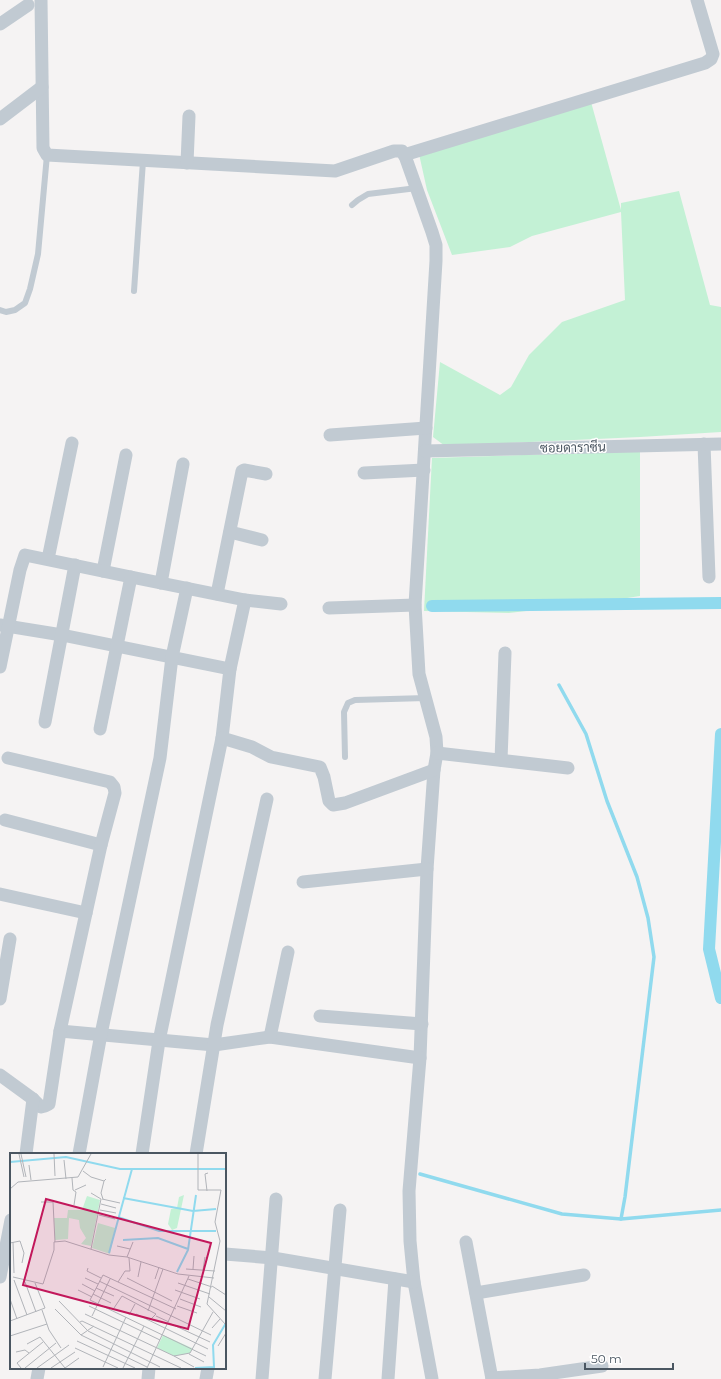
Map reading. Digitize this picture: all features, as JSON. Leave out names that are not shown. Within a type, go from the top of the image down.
[{"type":"street","points":[[41,0],[44,148],[47,155],[335,171],[394,151],[402,151],[417,188],[436,245],[416,604],[418,674],[436,737],[437,753],[434,770],[428,868],[420,1058],[409,1191],[410,1241],[414,1282],[432,1379]]},
{"type":"street","points":[[404,155],[705,63],[711,59],[713,54],[698,0]]},
{"type":"street","points":[[0,24],[28,5]]},
{"type":"street","points":[[0,119],[42,87]]},
{"type":"street","points":[[187,163],[189,116]]},
{"type":"street","points":[[330,435],[426,428]]},
{"type":"street","points":[[48,559],[72,443]]},
{"type":"street","points":[[704,444],[709,578]]},
{"type":"street","name":"ซอยดาราซีน","points":[[425,451],[721,444]]},
{"type":"street","points":[[103,570],[126,455]]},
{"type":"street","points":[[161,582],[183,464]]},
{"type":"street","points":[[217,594],[242,471],[244,470],[266,474]]},
{"type":"street","points":[[364,473],[424,470]]},
{"type":"street","points":[[230,532],[262,540]]},
{"type":"street","points":[[0,667],[4,626],[25,555],[245,600],[281,604]]},
{"type":"street","points":[[44,722],[75,565]]},
{"type":"street","points":[[100,729],[131,577]]},
{"type":"street","points":[[79,1153],[101,1034],[160,758],[172,657],[187,588]]},
{"type":"street","points":[[142,1153],[159,1041],[222,738],[230,669],[245,600]]},
{"type":"street","points":[[329,608],[416,604]]},
{"type":"street","points":[[4,626],[62,635],[230,669]]},
{"type":"street","points":[[501,760],[505,653]]},
{"type":"street","points":[[222,738],[252,746],[271,757],[320,767],[324,777],[329,801],[333,805],[345,803],[434,770]]},
{"type":"street","points":[[437,753],[568,768]]},
{"type":"street","points":[[0,1075],[33,1099],[41,1107],[49,1104],[60,1031],[101,845],[115,793],[114,787],[110,782],[8,758]]},
{"type":"street","points":[[196,1153],[217,1025],[268,799]]},
{"type":"street","points":[[5,820],[101,845]]},
{"type":"street","points":[[303,882],[428,868]]},
{"type":"street","points":[[0,894],[86,913]]},
{"type":"street","points":[[0,999],[10,939]]},
{"type":"street","points":[[270,1037],[288,952]]},
{"type":"street","points":[[320,1016],[422,1024]]},
{"type":"street","points":[[60,1031],[214,1045],[270,1037],[420,1058]]},
{"type":"street","points":[[26,1153],[33,1099]]},
{"type":"street","points":[[262,1379],[276,1199]]},
{"type":"street","points":[[325,1379],[340,1210]]},
{"type":"street","points":[[0,1218],[10,1220]]},
{"type":"street","points":[[0,1277],[10,1225]]},
{"type":"street","points":[[466,1242],[492,1378],[540,1375],[602,1366]]},
{"type":"street","points":[[226,1254],[272,1258],[414,1282]]},
{"type":"street","points":[[476,1293],[584,1275]]},
{"type":"street","points":[[388,1379],[395,1279]]},
{"type":"street","points":[[37,1379],[39,1369]]},
{"type":"street","points":[[206,1379],[208,1369]]},
{"type":"lane","points":[[0,310],[6,312],[14,310],[25,303],[30,289],[38,254],[47,155]]},
{"type":"lane","points":[[134,291],[143,161]]},
{"type":"lane","points":[[352,205],[368,194],[417,188]]},
{"type":"lane","points":[[345,758],[344,712],[348,703],[355,700],[426,698]]},
{"type":"green space","points":[[591,102],[621,210],[621,203],[679,191],[710,305],[721,307],[721,432],[445,446],[433,437],[440,362],[500,395],[511,387],[529,355],[562,322],[625,300],[621,212],[532,236],[510,247],[452,255],[427,190],[419,154]]},
{"type":"green space","points":[[640,451],[640,596],[509,613],[424,611],[432,458]]},
{"type":"waterway","points":[[432,606],[721,603]]},
{"type":"waterway","points":[[559,685],[586,734],[607,801],[637,877],[648,918],[654,957],[625,1197],[621,1219]]},
{"type":"waterway","points":[[721,734],[709,949],[721,998]]},
{"type":"waterway","points":[[420,1174],[562,1214],[621,1219],[721,1210]]}]
